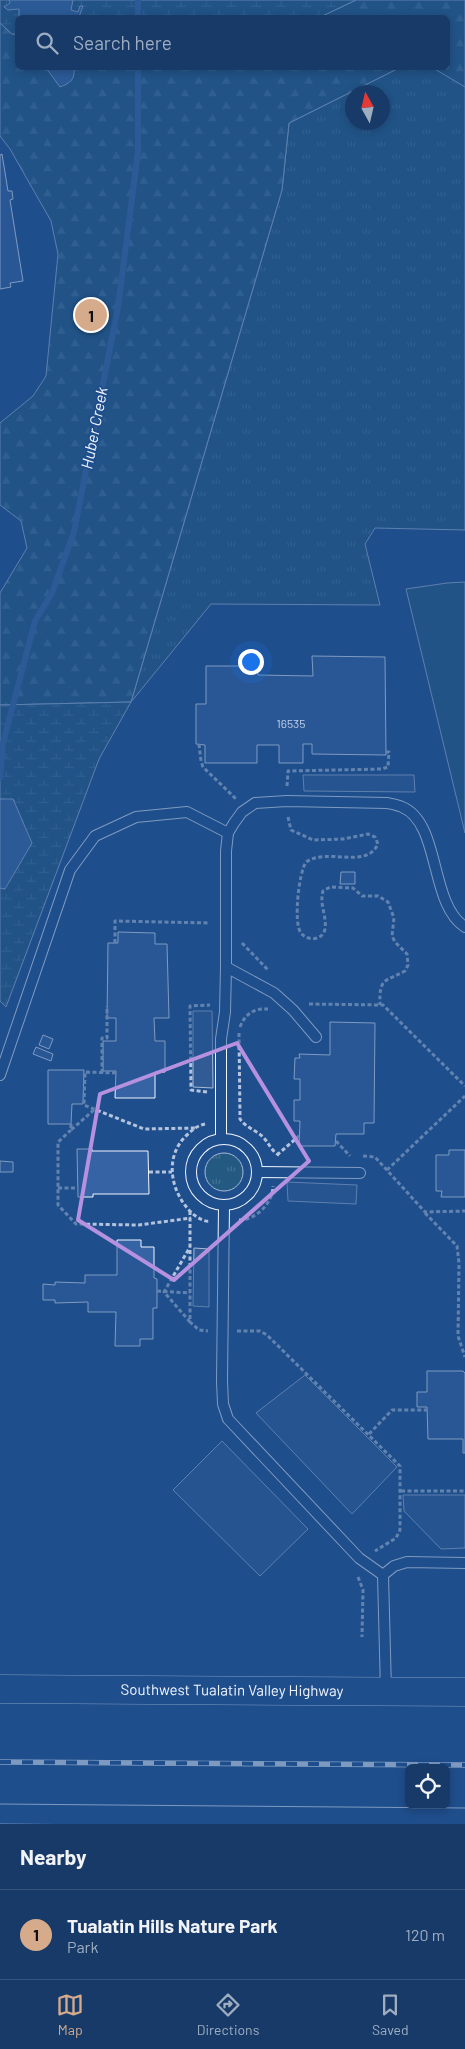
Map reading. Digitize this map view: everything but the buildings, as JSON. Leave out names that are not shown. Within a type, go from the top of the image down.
[{"type":"main road","name":"Southwest Tualatin Valley Highway","points":[[0,1689],[465,1692]]},
{"type":"street","points":[[0,1814],[377,1821],[465,1818]]},
{"type":"lane","points":[[221,1139],[221,1038],[225,1012],[226,967],[226,851],[228,833],[242,812],[255,803],[287,800],[387,804],[403,807],[415,817],[426,838],[445,900],[458,922],[465,927]]},
{"type":"lane","points":[[0,1075],[70,870],[95,836],[136,817],[187,812],[228,833]]},
{"type":"lane","points":[[226,967],[274,993],[293,1010],[316,1038]]},
{"type":"lane","points":[[221,1139],[236,1141],[249,1150],[254,1157],[258,1172],[255,1185],[248,1196],[237,1203],[224,1206],[210,1203],[198,1194],[190,1174],[196,1153],[207,1143],[221,1139]]},
{"type":"lane","points":[[258,1172],[360,1173]]},
{"type":"lane","points":[[224,1206],[223,1404],[228,1419],[359,1558],[382,1575]]},
{"type":"lane","points":[[382,1575],[394,1566],[407,1562],[465,1563]]},
{"type":"lane","points":[[382,1575],[386,1692]]},
{"type":"path","points":[[199,744],[200,762],[203,767],[235,799],[240,796]]},
{"type":"path","points":[[380,1004],[379,991],[381,984],[386,979],[405,971],[408,965],[407,954],[395,942],[392,936],[394,918],[388,902],[378,896],[362,896],[353,888],[330,887],[323,891],[321,899],[325,930],[321,936],[316,939],[308,938],[300,933],[297,922],[300,874],[306,862],[319,856],[360,857],[369,855],[378,844],[374,837],[368,834],[343,839],[313,840],[291,830],[288,816],[287,786],[288,771],[382,769],[388,767],[389,752],[386,752]]},
{"type":"path","points":[[278,786],[287,786]]},
{"type":"path","points":[[280,817],[288,816]]},
{"type":"path","points":[[210,914],[210,933]]},
{"type":"path","points":[[115,943],[115,921],[210,923]]},
{"type":"path","points":[[240,940],[245,948],[272,975]]},
{"type":"path","points":[[210,997],[210,1006],[190,1006],[191,1090],[209,1092],[210,1099]]},
{"type":"path","points":[[305,1004],[380,1004],[388,1007],[465,1086]]},
{"type":"path","points":[[102,1073],[102,1038],[107,1038],[107,1006]]},
{"type":"path","points":[[274,1010],[258,1009],[248,1014],[242,1020],[240,1028],[239,1114],[243,1123],[261,1135],[277,1155],[286,1156]]},
{"type":"path","points":[[116,1073],[85,1072],[84,1105],[144,1129],[196,1128]]},
{"type":"path","points":[[387,1170],[465,1096]]},
{"type":"path","points":[[95,1109],[58,1142],[58,1205],[76,1224],[139,1225],[196,1217]]},
{"type":"path","points":[[205,1120],[184,1138],[177,1149],[172,1163],[172,1172],[177,1194],[190,1212],[206,1222],[248,1220],[265,1207],[273,1194],[271,1148]]},
{"type":"path","points":[[202,1124],[243,1123]]},
{"type":"path","points":[[71,1124],[71,1130]]},
{"type":"path","points":[[277,1155],[299,1136]]},
{"type":"path","points":[[336,1141],[350,1156]]},
{"type":"path","points":[[341,1156],[375,1156],[457,1246],[459,1263],[458,1336],[465,1358]]},
{"type":"path","points":[[149,1172],[172,1172]]},
{"type":"path","points":[[58,1188],[78,1188]]},
{"type":"path","points":[[425,1212],[465,1211]]},
{"type":"path","points":[[190,1212],[190,1322]]},
{"type":"path","points":[[164,1292],[190,1246]]},
{"type":"path","points":[[157,1291],[190,1294]]},
{"type":"path","points":[[164,1292],[199,1330],[222,1332],[260,1331],[267,1335],[400,1466],[401,1520],[400,1530],[396,1538],[387,1545],[359,1558],[348,1566],[360,1579],[362,1590],[362,1636]]},
{"type":"path","points":[[369,1434],[392,1410],[428,1410]]},
{"type":"path","points":[[401,1491],[465,1491]]},
{"type":"highlighted area","points":[[237,1043],[309,1161],[174,1280],[78,1220],[100,1094]]},
{"type":"green space","points":[[0,0],[356,0],[324,15],[15,15],[15,34],[12,34],[0,23]]},
{"type":"green space","points":[[322,0],[465,0],[465,530],[375,528],[365,544],[380,605],[211,604],[131,702],[282,190],[289,123],[345,95],[345,130],[390,130],[390,85],[365,85],[395,70],[450,70],[450,15],[347,15]]},
{"type":"green space","points":[[356,0],[465,0],[465,87],[436,70],[450,70],[450,15],[324,15]]},
{"type":"green space","points":[[0,23],[12,34],[15,34],[15,70],[395,70],[365,85],[345,85],[345,95],[289,123],[282,190],[131,702],[0,705],[0,593],[27,548],[21,521],[0,505],[0,423],[33,396],[46,376],[58,254],[51,221],[10,149],[0,136]]},
{"type":"green space","points":[[465,582],[465,833],[406,589]]},
{"type":"green space","points":[[131,702],[99,759],[6,1007],[0,1001],[0,888],[5,889],[14,800],[0,799],[0,705]]},
{"type":"green space","points":[[224,1153],[237,1159],[243,1172],[237,1185],[224,1191],[211,1185],[205,1172],[211,1159]]},
{"type":"shaded area","points":[[9,0],[73,0],[71,10],[78,12],[80,6],[83,6],[80,15],[19,15],[19,9],[8,10],[4,7],[10,3]]},
{"type":"shaded area","points":[[47,70],[74,70],[73,78],[70,82],[60,87]]},
{"type":"shaded area","points":[[303,775],[414,775],[415,792],[304,791]]},
{"type":"shaded area","points":[[0,799],[13,799],[32,843],[5,889],[0,888]]},
{"type":"shaded area","points":[[193,1011],[212,1011],[213,1088],[193,1087]]},
{"type":"shaded area","points":[[287,1182],[357,1185],[356,1204],[288,1201]]},
{"type":"shaded area","points":[[194,1248],[209,1249],[209,1307],[193,1306]]},
{"type":"shaded area","points":[[305,1375],[397,1467],[352,1514],[256,1413]]},
{"type":"shaded area","points":[[222,1441],[308,1529],[260,1576],[173,1490]]},
{"type":"shaded area","points":[[403,1495],[465,1495],[465,1548],[441,1549],[404,1511]]},
{"type":"waterway","name":"Huber Creek","points":[[138,0],[138,15]]},
{"type":"waterway","name":"Huber Creek","points":[[0,778],[3,743],[35,621],[52,593],[74,532],[118,307],[138,152],[138,70]]},
{"type":"railway","points":[[0,1762],[465,1765]]},
{"type":"place","name":"Tualatin Hills Nature Park","points":[[91,315]]}]
